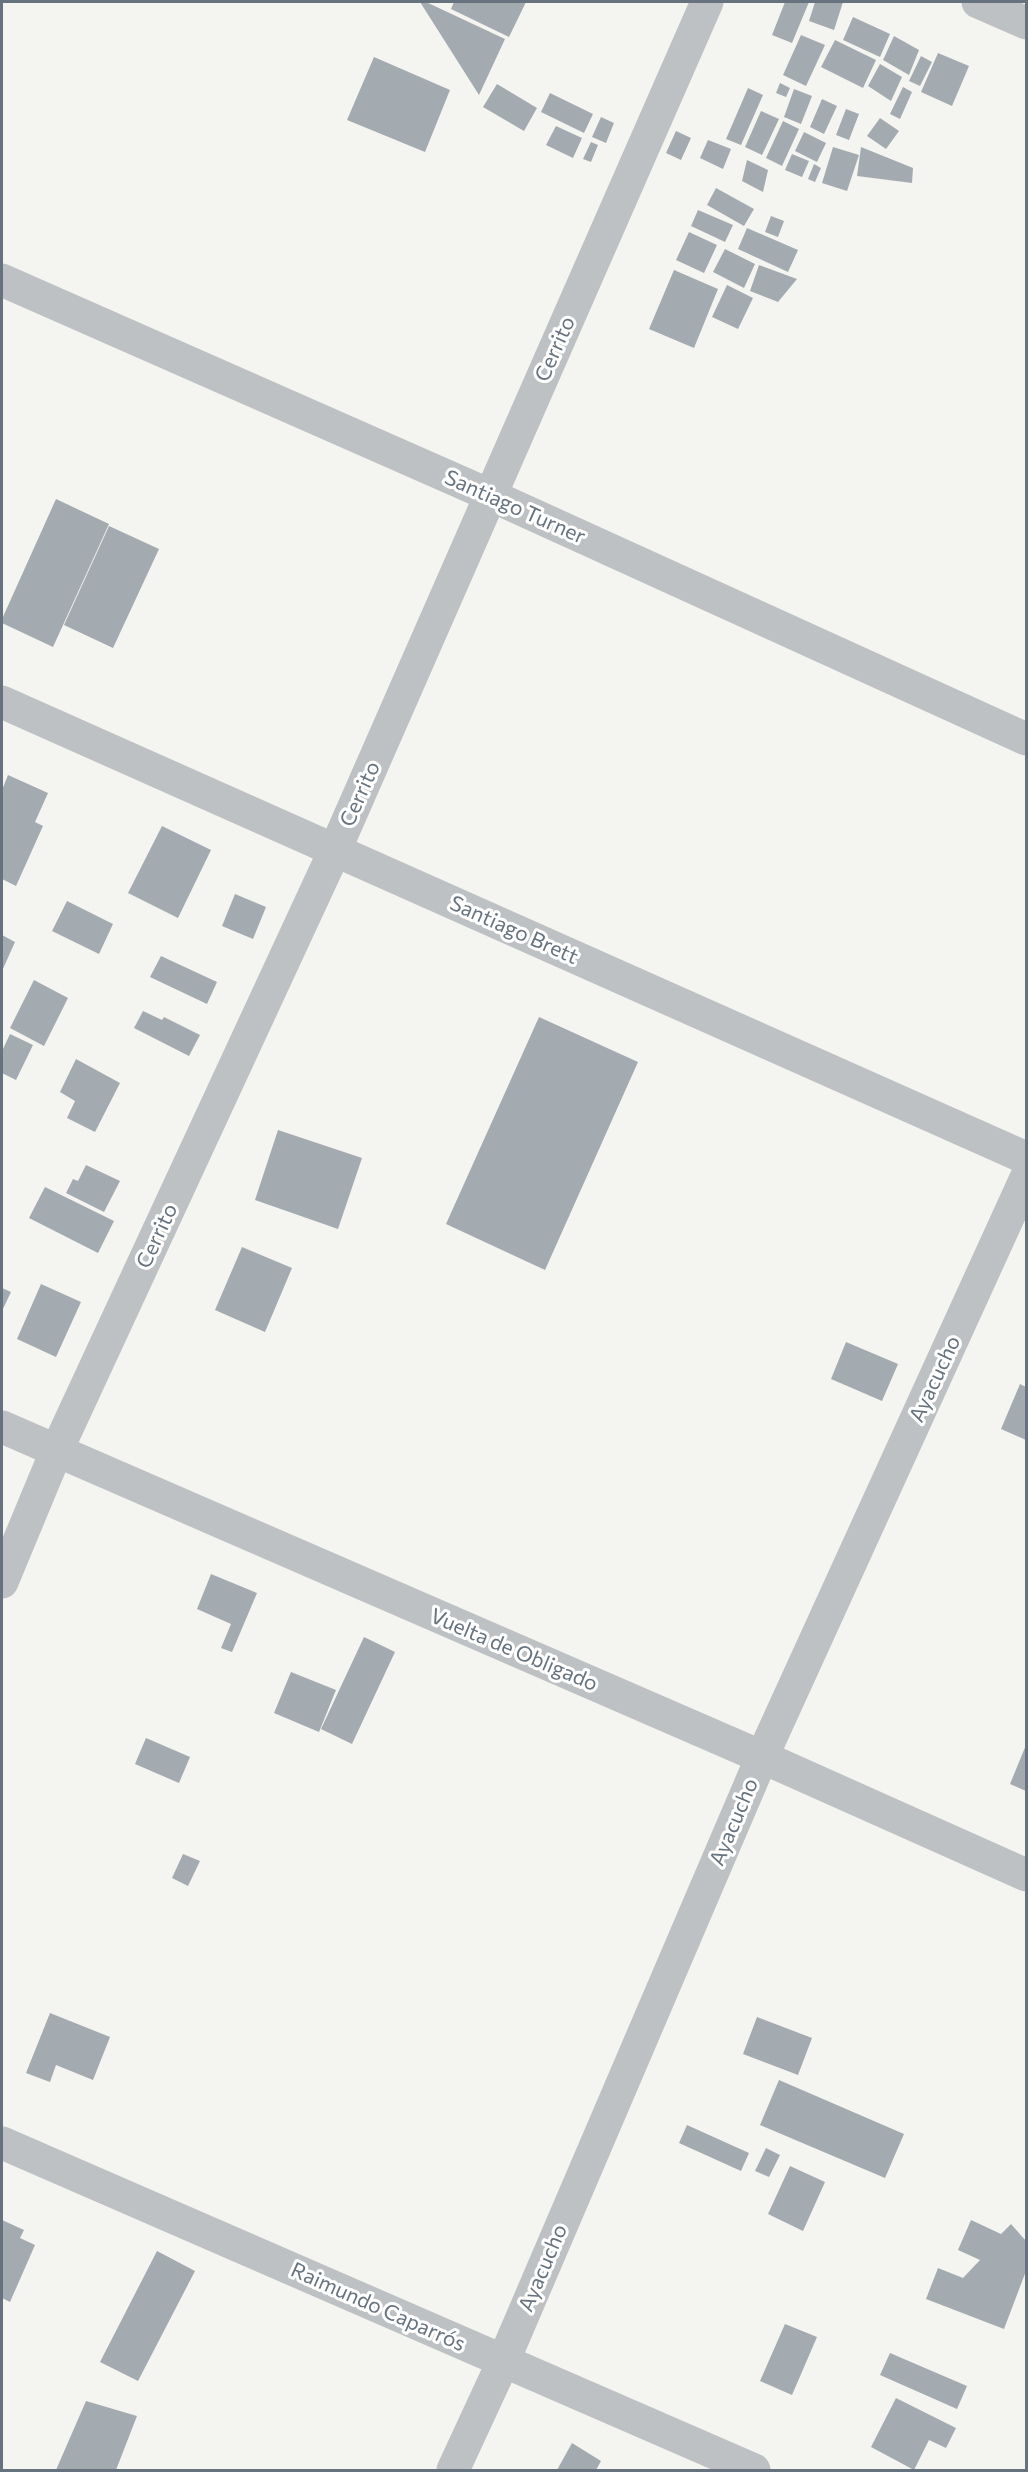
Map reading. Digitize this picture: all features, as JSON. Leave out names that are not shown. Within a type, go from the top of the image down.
[{"type":"street","name":"Cerrito","points":[[2,1582],[56,1452],[335,850],[707,2]]},
{"type":"street","points":[[978,2],[1026,23]]},
{"type":"street","name":"Santiago Turner","points":[[2,280],[492,496],[1026,739]]},
{"type":"street","name":"Santiago Brett","points":[[2,702],[1026,1158]]},
{"type":"street","name":"Ayacucho","points":[[453,2470],[503,2362],[762,1757],[1026,1178]]},
{"type":"street","name":"Vuelta de Obligado","points":[[2,1427],[762,1757],[1026,1875]]},
{"type":"street","name":"Raimundo Caparrós","points":[[2,2143],[754,2470]]},
{"type":"building","points":[[420,2],[426,2],[505,39],[479,95]]},
{"type":"building","points":[[454,2],[526,2],[509,37],[451,9]]},
{"type":"building","points":[[785,2],[809,2],[792,43],[772,35]]},
{"type":"building","points":[[815,2],[843,2],[834,30],[809,21]]},
{"type":"building","points":[[853,17],[890,34],[880,57],[843,40]]},
{"type":"building","points":[[801,35],[825,45],[806,86],[783,75]]},
{"type":"building","points":[[894,36],[919,50],[909,75],[883,60]]},
{"type":"building","points":[[835,40],[876,60],[863,88],[821,67]]},
{"type":"building","points":[[938,53],[969,66],[952,106],[921,92]]},
{"type":"building","points":[[921,56],[932,62],[920,86],[909,81]]},
{"type":"building","points":[[374,57],[450,90],[425,152],[347,120]]},
{"type":"building","points":[[880,64],[902,77],[891,101],[868,86]]},
{"type":"building","points":[[780,83],[790,88],[786,97],[776,93]]},
{"type":"building","points":[[497,84],[537,108],[524,131],[483,107]]},
{"type":"building","points":[[903,87],[912,92],[900,119],[890,114]]},
{"type":"building","points":[[748,88],[763,95],[741,145],[726,139]]},
{"type":"building","points":[[794,89],[812,96],[801,124],[784,117]]},
{"type":"building","points":[[550,93],[593,114],[584,133],[541,112]]},
{"type":"building","points":[[822,99],[837,106],[824,134],[810,127]]},
{"type":"building","points":[[846,109],[859,114],[849,140],[836,135]]},
{"type":"building","points":[[761,111],[779,119],[762,155],[745,147]]},
{"type":"building","points":[[601,117],[614,123],[606,143],[592,137]]},
{"type":"building","points":[[880,118],[899,131],[886,149],[867,136]]},
{"type":"building","points":[[783,121],[799,129],[782,166],[766,158]]},
{"type":"building","points":[[556,126],[582,138],[573,158],[546,145]]},
{"type":"building","points":[[676,131],[691,138],[681,160],[666,153]]},
{"type":"building","points":[[804,132],[826,143],[817,162],[795,151]]},
{"type":"building","points":[[708,140],[731,149],[723,169],[700,158]]},
{"type":"building","points":[[591,142],[598,145],[591,162],[583,159]]},
{"type":"building","points":[[833,147],[859,155],[847,191],[822,183]]},
{"type":"building","points":[[861,147],[913,168],[912,183],[857,176]]},
{"type":"building","points":[[792,154],[809,161],[802,177],[785,170]]},
{"type":"building","points":[[747,160],[768,170],[763,192],[742,181]]},
{"type":"building","points":[[814,164],[821,168],[815,182],[808,179]]},
{"type":"building","points":[[716,188],[754,209],[744,226],[707,205]]},
{"type":"building","points":[[698,210],[733,225],[725,242],[691,226]]},
{"type":"building","points":[[771,216],[784,221],[778,237],[765,232]]},
{"type":"building","points":[[747,228],[798,250],[788,272],[738,249]]},
{"type":"building","points":[[689,232],[717,245],[704,273],[676,260]]},
{"type":"building","points":[[725,249],[755,264],[744,288],[713,272]]},
{"type":"building","points":[[759,265],[797,279],[778,302],[750,291]]},
{"type":"building","points":[[674,270],[718,289],[694,348],[649,329]]},
{"type":"building","points":[[727,285],[753,298],[738,329],[712,317]]},
{"type":"building","points":[[56,499],[109,524],[53,647],[2,623],[2,619]]},
{"type":"building","points":[[109,526],[159,549],[113,648],[64,625]]},
{"type":"building","points":[[8,775],[48,793],[35,822],[43,826],[16,886],[2,879],[2,790]]},
{"type":"building","points":[[162,826],[211,850],[178,918],[128,893]]},
{"type":"building","points":[[235,894],[266,907],[253,939],[222,926]]},
{"type":"building","points":[[67,901],[113,924],[99,954],[52,931]]},
{"type":"building","points":[[2,935],[15,942],[2,971]]},
{"type":"building","points":[[161,956],[217,982],[207,1004],[150,977]]},
{"type":"building","points":[[34,980],[68,998],[44,1046],[10,1028]]},
{"type":"building","points":[[143,1011],[162,1020],[164,1017],[200,1035],[189,1056],[134,1028]]},
{"type":"building","points":[[539,1017],[638,1062],[545,1270],[446,1224]]},
{"type":"building","points":[[10,1034],[33,1045],[16,1080],[2,1073],[2,1051]]},
{"type":"building","points":[[76,1059],[120,1083],[95,1132],[67,1118],[75,1101],[60,1092]]},
{"type":"building","points":[[278,1130],[362,1158],[338,1229],[255,1200]]},
{"type":"building","points":[[86,1165],[120,1181],[104,1212],[66,1193],[73,1179],[78,1181]]},
{"type":"building","points":[[45,1187],[114,1221],[98,1253],[29,1218]]},
{"type":"building","points":[[242,1247],[292,1268],[265,1332],[215,1310]]},
{"type":"building","points":[[41,1284],[81,1302],[56,1357],[17,1339]]},
{"type":"building","points":[[2,1288],[11,1292],[2,1311]]},
{"type":"building","points":[[846,1342],[898,1364],[882,1401],[831,1379]]},
{"type":"building","points":[[1020,1384],[1026,1387],[1026,1440],[1001,1429]]},
{"type":"building","points":[[211,1574],[257,1593],[232,1652],[221,1648],[231,1624],[197,1609]]},
{"type":"building","points":[[364,1637],[395,1652],[352,1744],[321,1729]]},
{"type":"building","points":[[291,1672],[336,1690],[319,1732],[274,1713]]},
{"type":"building","points":[[146,1738],[190,1757],[179,1783],[135,1764]]},
{"type":"building","points":[[1026,1745],[1026,1791],[1010,1784]]},
{"type":"building","points":[[183,1854],[200,1861],[188,1886],[172,1878]]},
{"type":"building","points":[[50,2013],[110,2037],[93,2080],[56,2065],[50,2082],[26,2073]]},
{"type":"building","points":[[757,2017],[812,2038],[798,2075],[743,2054]]},
{"type":"building","points":[[779,2080],[904,2134],[885,2178],[760,2125]]},
{"type":"building","points":[[687,2125],[749,2153],[741,2171],[679,2143]]},
{"type":"building","points":[[766,2148],[780,2155],[769,2177],[755,2171]]},
{"type":"building","points":[[790,2166],[825,2182],[803,2231],[768,2214]]},
{"type":"building","points":[[2,2220],[24,2230],[20,2238],[35,2245],[10,2302],[2,2298]]},
{"type":"building","points":[[971,2220],[1001,2234],[1011,2224],[1026,2241],[1026,2271],[1004,2329],[926,2299],[938,2268],[963,2278],[980,2260],[958,2250]]},
{"type":"building","points":[[157,2251],[195,2271],[138,2381],[100,2362]]},
{"type":"building","points":[[785,2324],[817,2337],[792,2395],[760,2381]]},
{"type":"building","points":[[890,2353],[967,2386],[957,2409],[880,2375]]},
{"type":"building","points":[[896,2398],[956,2428],[946,2448],[929,2440],[914,2470],[871,2447]]},
{"type":"building","points":[[86,2401],[137,2416],[116,2470],[56,2470]]},
{"type":"building","points":[[572,2443],[601,2461],[596,2470],[557,2470]]}]
